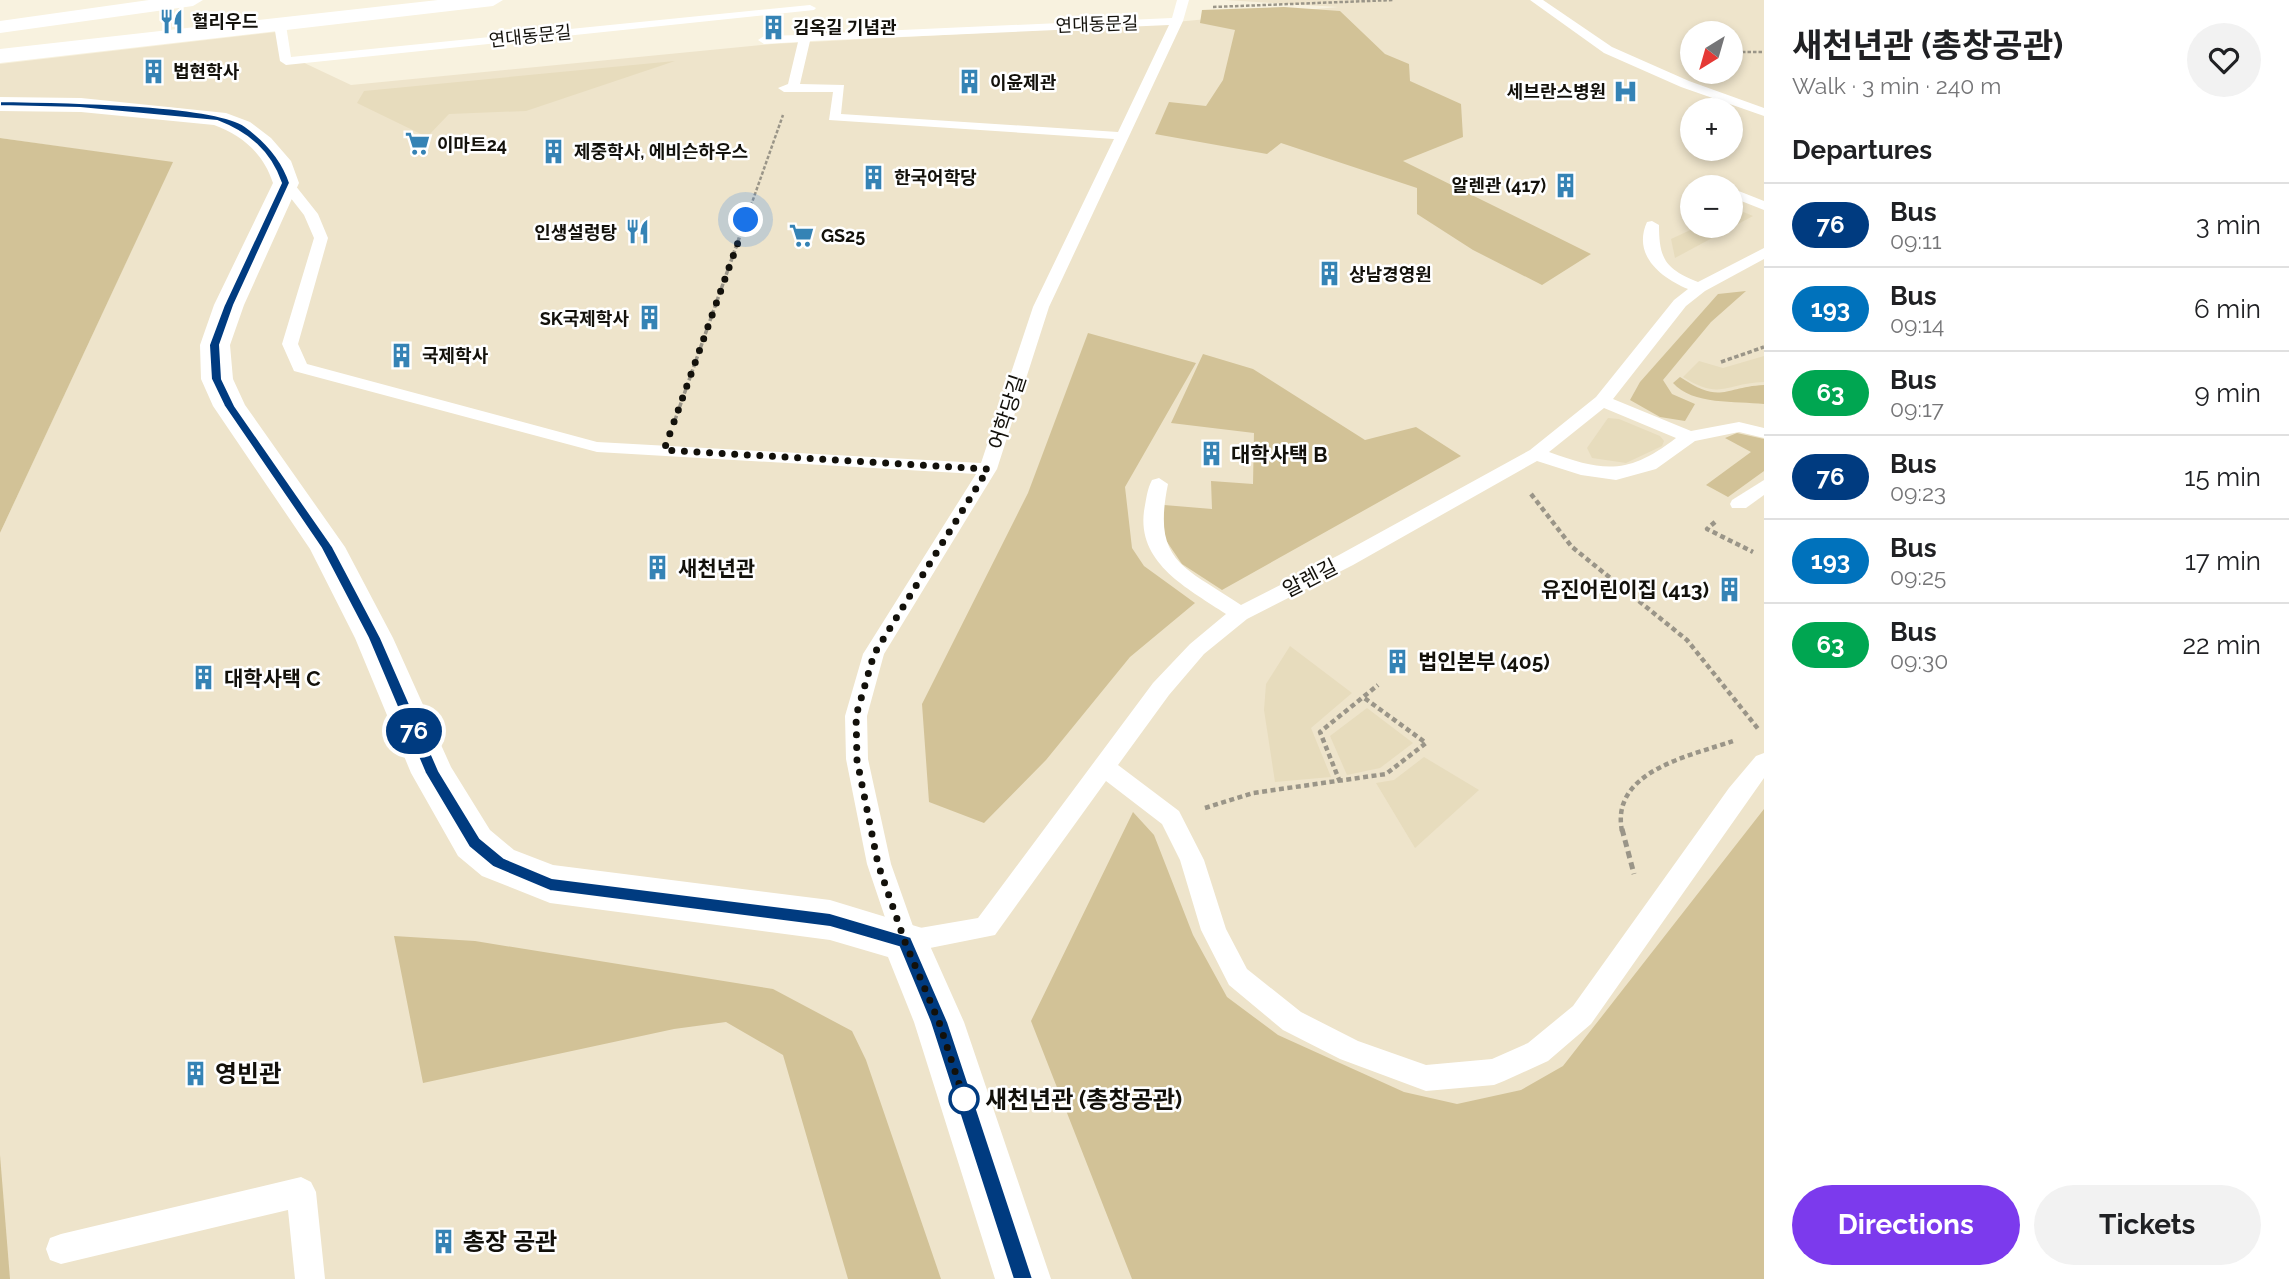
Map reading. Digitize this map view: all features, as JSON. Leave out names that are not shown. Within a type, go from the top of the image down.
[{"type":"street","points":[[0,15],[109,0]]},
{"type":"street","points":[[0,27],[193,0]]},
{"type":"street","name":"연대동문길","points":[[0,56],[281,25],[434,3],[493,0]]},
{"type":"street","points":[[44,51],[49,20]]},
{"type":"street","points":[[0,104],[80,105],[218,118],[241,127],[278,160],[286,183],[229,305],[215,345],[217,379],[229,406],[327,547],[374,638],[432,773],[474,843],[498,863],[550,884],[830,920],[905,942],[939,1022],[1023,1279]]},
{"type":"lane","name":"어학당길","points":[[905,942],[878,864],[857,760],[856,716],[874,654],[988,469],[1041,307],[1177,21],[1183,0]]},
{"type":"lane","points":[[1536,0],[1608,50],[1685,83],[1764,112]]},
{"type":"lane","name":"연대동문길","points":[[281,25],[286,61],[811,4],[807,37],[788,88]]},
{"type":"lane","name":"연대동문길","points":[[807,37],[1177,21]]},
{"type":"lane","points":[[764,40],[807,37]]},
{"type":"lane","points":[[788,88],[840,88],[834,117],[1122,136]]},
{"type":"lane","points":[[286,183],[311,214],[321,238],[290,344],[300,367],[597,447],[988,469]]},
{"type":"lane","points":[[1743,197],[1764,206]]},
{"type":"lane","points":[[1652,225],[1650,247],[1656,264],[1672,277],[1699,288]]},
{"type":"lane","name":"알렌길","points":[[905,942],[986,927],[1179,669],[1197,649],[1240,614],[1346,560],[1536,454],[1602,401],[1680,303],[1699,288],[1764,253]]},
{"type":"lane","points":[[1602,401],[1689,437]]},
{"type":"lane","points":[[1536,454],[1579,469],[1627,475],[1661,460],[1689,437],[1739,426],[1764,433]]},
{"type":"lane","points":[[1159,484],[1153,522],[1156,545],[1170,564],[1240,614]]},
{"type":"lane","points":[[1739,504],[1764,486]]},
{"type":"lane","points":[[1105,768],[1171,818],[1192,860],[1214,930],[1238,977],[1292,1021],[1350,1050],[1426,1078],[1494,1072],[1538,1052],[1582,1015],[1737,794],[1764,762]]},
{"type":"lane","points":[[61,1249],[301,1192],[310,1279]]},
{"type":"path","points":[[1224,7],[1394,0]]},
{"type":"path","points":[[1743,52],[1764,52]]},
{"type":"path","points":[[664,450],[788,88]]},
{"type":"path","points":[[1721,362],[1764,347]]},
{"type":"path","points":[[1524,486],[1572,547],[1687,640],[1762,734]]},
{"type":"path","points":[[1707,529],[1752,552]]},
{"type":"path","points":[[1340,782],[1320,732],[1378,685]]},
{"type":"path","points":[[1171,818],[1253,793],[1386,774],[1426,743],[1363,697]]},
{"type":"path","points":[[1748,736],[1762,734]]},
{"type":"path","points":[[1637,887],[1620,815],[1624,796],[1640,777],[1736,740]]},
{"type":"shaded area","points":[[1225,0],[1764,0],[1764,1279],[0,1279],[0,533],[172,163],[0,138],[0,64],[285,31],[281,52],[351,85],[772,44],[1154,24],[1338,7]]},
{"type":"shaded area","points":[[1284,7],[1340,11],[1385,54],[1409,64],[1410,81],[1461,104],[1463,137],[1403,161],[1591,254],[1542,285],[1473,250],[1417,214],[1417,188],[1281,143],[1267,154],[1155,134],[1169,102],[1206,106],[1223,80],[1235,30],[1200,23],[1202,10]]},
{"type":"shaded area","points":[[675,61],[526,111],[449,114],[427,137],[357,103],[364,91]]},
{"type":"shaded area","points":[[0,138],[173,162],[0,533]]},
{"type":"shaded area","points":[[1743,212],[1753,216],[1743,221]]},
{"type":"shaded area","points":[[1680,235],[1680,238],[1712,238],[1675,258],[1671,239]]},
{"type":"shaded area","points":[[1746,291],[1711,322],[1663,380],[1672,394],[1695,404],[1685,421],[1660,417],[1630,400],[1640,382],[1718,294]]},
{"type":"shaded area","points":[[1088,333],[1196,363],[1125,487],[1132,548],[1144,566],[1195,603],[1130,657],[1046,760],[984,823],[929,802],[922,704],[1028,493]]},
{"type":"shaded area","points":[[1203,354],[1253,369],[1365,440],[1416,427],[1461,456],[1222,590],[1182,564],[1163,536],[1164,505],[1212,509],[1211,481],[1253,484],[1254,433],[1171,423]]},
{"type":"shaded area","points":[[1764,356],[1764,382],[1715,389],[1706,388],[1683,377],[1699,361],[1723,368]]},
{"type":"shaded area","points":[[1680,377],[1714,392],[1764,385],[1764,404],[1703,399],[1681,390],[1673,383]]},
{"type":"shaded area","points":[[1608,418],[1619,419],[1660,436],[1664,441],[1662,446],[1626,463],[1592,458],[1587,448]]},
{"type":"shaded area","points":[[1737,433],[1764,439],[1764,471],[1728,497],[1706,485],[1751,452],[1725,438]]},
{"type":"shaded area","points":[[1290,646],[1352,693],[1311,728],[1331,777],[1275,782],[1264,710],[1266,684]]},
{"type":"shaded area","points":[[1367,708],[1413,743],[1380,768],[1347,775],[1330,736]]},
{"type":"shaded area","points":[[1424,757],[1479,790],[1415,848],[1376,783],[1394,780]]},
{"type":"shaded area","points":[[1764,809],[1764,1279],[1132,1279],[1031,1021],[1133,812],[1154,835],[1193,935],[1227,997],[1278,1035],[1404,1092],[1457,1104],[1521,1090],[1563,1066]]},
{"type":"shaded area","points":[[394,936],[475,941],[773,989],[852,1031],[866,1060],[941,1279],[848,1279],[783,1055],[726,1022],[674,1029],[423,1083]]},
{"type":"shaded area","points":[[0,1155],[10,1279],[0,1279]]},
{"type":"bus line","name":"76","points":[[0,104],[80,105],[218,118],[241,127],[278,160],[286,183],[229,305],[215,345],[217,379],[229,406],[327,547],[374,638],[432,773],[474,843],[498,863],[550,884],[830,920],[905,942],[939,1022],[1023,1279]]},
{"type":"place","name":"헐리우드","points":[[172,21]]},
{"type":"place","name":"김옥길 기념관","points":[[773,27]]},
{"type":"place","name":"법현학사","points":[[153,71]]},
{"type":"place","name":"이윤제관","points":[[970,82]]},
{"type":"place","name":"세브란스병원","points":[[1626,91]]},
{"type":"place","name":"이마트24","points":[[417,144]]},
{"type":"place","name":"제중학사, 에비슨하우스","points":[[554,151]]},
{"type":"place","name":"한국어학당","points":[[874,177]]},
{"type":"place","name":"알렌관 (417)","points":[[1566,185]]},
{"type":"place","name":"인생설렁탕","points":[[637,232]]},
{"type":"place","name":"GS25","points":[[801,235]]},
{"type":"place","name":"상남경영원","points":[[1329,274]]},
{"type":"place","name":"SK국제학사","points":[[649,318]]},
{"type":"place","name":"국제학사","points":[[402,355]]},
{"type":"place","name":"대학사택 B","points":[[1211,454]]},
{"type":"place","name":"새천년관","points":[[658,568]]},
{"type":"place","name":"유진어린이집 (413)","points":[[1729,589]]},
{"type":"place","name":"법인본부 (405)","points":[[1398,661]]},
{"type":"place","name":"대학사택 C","points":[[204,678]]},
{"type":"place","name":"영빈관","points":[[195,1073]]},
{"type":"place","name":"새천년관 (총창공관)","points":[[964,1099]]},
{"type":"place","name":"총장 공관","points":[[443,1241]]},
{"type":"route","points":[[746,220],[664,450],[988,469],[874,654],[856,716],[857,760],[878,864],[905,942],[939,1022],[964,1099]]}]
